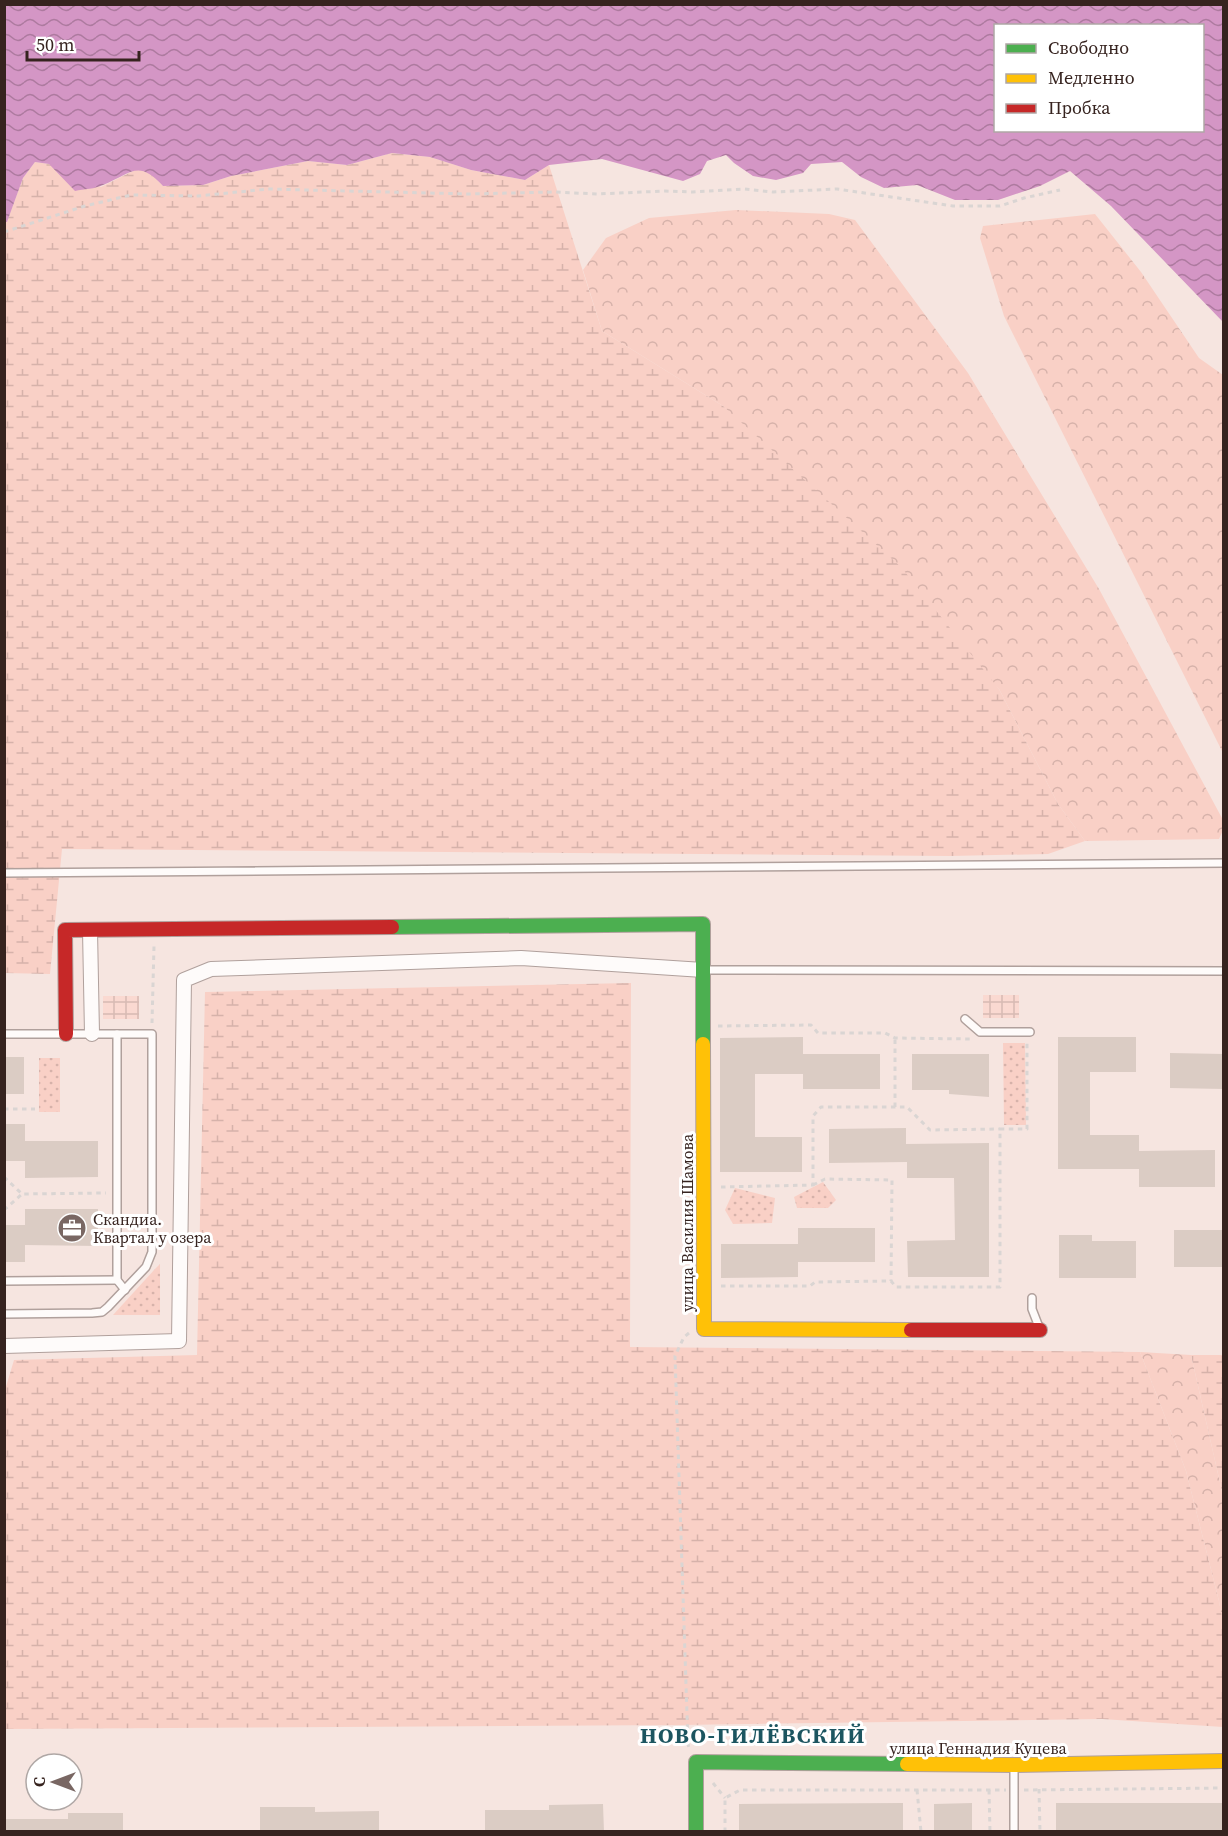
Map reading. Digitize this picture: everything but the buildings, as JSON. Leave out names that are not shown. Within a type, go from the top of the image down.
[{"type":"street","name":"улица Василия Шамова","points":[[90,930],[704,924],[704,1329],[1040,1330]]},
{"type":"street","points":[[66,1034],[65,930],[90,930],[92,1034]]},
{"type":"street","points":[[4,1346],[179,1341],[184,980],[211,969],[521,958],[704,970]]},
{"type":"street","name":"улица Геннадия Куцева","points":[[696,1832],[696,1762],[1014,1765],[1224,1761]]},
{"type":"lane","points":[[4,873],[1224,863]]},
{"type":"lane","points":[[704,970],[1224,971]]},
{"type":"lane","points":[[965,1019],[980,1032],[1029,1035]]},
{"type":"lane","points":[[4,1034],[152,1034],[152,1252],[146,1267],[102,1312],[4,1314]]},
{"type":"lane","points":[[117,1034],[117,1280],[125,1290]]},
{"type":"lane","points":[[4,1281],[117,1280]]},
{"type":"lane","points":[[1032,1298],[1032,1309],[1040,1330]]},
{"type":"lane","points":[[1014,1765],[1014,1832]]},
{"type":"path","points":[[4,232],[85,206],[131,195],[198,196],[268,189],[469,194],[554,192],[597,194],[744,189],[773,192],[837,189],[953,206],[1000,206],[1060,190]]},
{"type":"path","points":[[715,1026],[811,1025],[818,1033],[885,1033],[896,1038],[972,1039]]},
{"type":"path","points":[[813,1185],[813,1116],[821,1107],[907,1107],[930,1130],[1028,1129],[1029,1035]]},
{"type":"path","points":[[895,1107],[896,1038]]},
{"type":"path","points":[[4,1109],[35,1109]]},
{"type":"path","points":[[714,1187],[813,1185],[825,1179],[892,1180],[891,1281],[896,1287],[1000,1287],[1000,1129]]},
{"type":"path","points":[[4,1177],[22,1194]]},
{"type":"path","points":[[4,1210],[22,1194],[111,1193]]},
{"type":"path","points":[[715,1286],[810,1286],[815,1282],[891,1281]]},
{"type":"path","points":[[688,1744],[675,1356],[684,1337],[696,1327]]},
{"type":"path","points":[[725,1832],[725,1798],[740,1790],[1224,1788]]},
{"type":"path","points":[[1039,1789],[1040,1832]]},
{"type":"path","points":[[917,1790],[921,1832]]},
{"type":"path","points":[[989,1790],[990,1832]]},
{"type":"shaded area","points":[[983,995],[1019,995],[1019,1018],[983,1018]]},
{"type":"shaded area","points":[[103,996],[139,996],[139,1019],[103,1019]]},
{"type":"green space","points":[[392,153],[430,157],[471,170],[525,180],[549,165],[602,331],[723,406],[901,567],[999,689],[1058,804],[1085,841],[1048,854],[950,856],[62,849],[50,974],[5,973],[4,222],[7,221],[23,178],[35,162],[49,164],[101,187],[137,169],[151,173],[163,186],[203,185],[231,176],[308,161],[347,165]]},
{"type":"green space","points":[[736,210],[829,214],[855,220],[968,373],[1099,589],[1223,820],[1223,830],[1219,839],[1085,841],[1058,804],[999,689],[723,406],[602,331],[583,270],[606,238],[649,218]]},
{"type":"green space","points":[[1095,214],[1141,272],[1199,358],[1223,375],[1223,753],[1004,316],[980,238],[983,226]]},
{"type":"green space","points":[[631,983],[630,1347],[1140,1352],[1186,1471],[1219,1601],[1224,1629],[1223,1727],[1102,1719],[681,1725],[5,1729],[5,1390],[14,1360],[197,1355],[205,992]]},
{"type":"green space","points":[[1003,1043],[1025,1043],[1026,1125],[1004,1125]]},
{"type":"green space","points":[[39,1058],[60,1058],[60,1112],[39,1112]]},
{"type":"green space","points":[[823,1182],[836,1200],[828,1208],[797,1208],[794,1197]]},
{"type":"green space","points":[[735,1188],[775,1198],[772,1223],[733,1224],[725,1210]]},
{"type":"green space","points":[[160,1264],[160,1315],[113,1315],[155,1269]]},
{"type":"green space","points":[[1140,1352],[1191,1355],[1223,1496],[1223,1629],[1219,1601],[1186,1471]]},
{"type":"green space","points":[[1191,1355],[1223,1355],[1223,1496]]},
{"type":"water","points":[[5,4],[1223,5],[1223,322],[1111,206],[1070,171],[1040,186],[998,200],[955,200],[917,185],[884,188],[861,177],[842,162],[811,164],[803,173],[776,180],[753,176],[726,155],[707,161],[700,174],[683,181],[602,159],[549,165],[525,180],[471,170],[430,157],[392,153],[347,165],[308,161],[231,176],[203,185],[163,186],[147,173],[134,171],[100,186],[75,191],[49,164],[35,162],[23,178],[7,222],[5,222]]},
{"type":"traffic: fast","points":[[392,927],[703,924],[703,1044]]},
{"type":"traffic: fast","points":[[696,1832],[696,1762],[907,1764]]},
{"type":"traffic: slow","points":[[703,1044],[704,1329],[911,1330]]},
{"type":"traffic: slow","points":[[907,1764],[1014,1765],[1224,1761]]},
{"type":"traffic: jam","points":[[66,1034],[65,930],[392,927]]},
{"type":"traffic: jam","points":[[911,1330],[1040,1330]]},
{"type":"place","name":"Скандиа. Квартал у озера","points":[[72,1228]]},
{"type":"district","name":"НОВО-ГИЛЁВСКИЙ","points":[[753,1735]]}]
